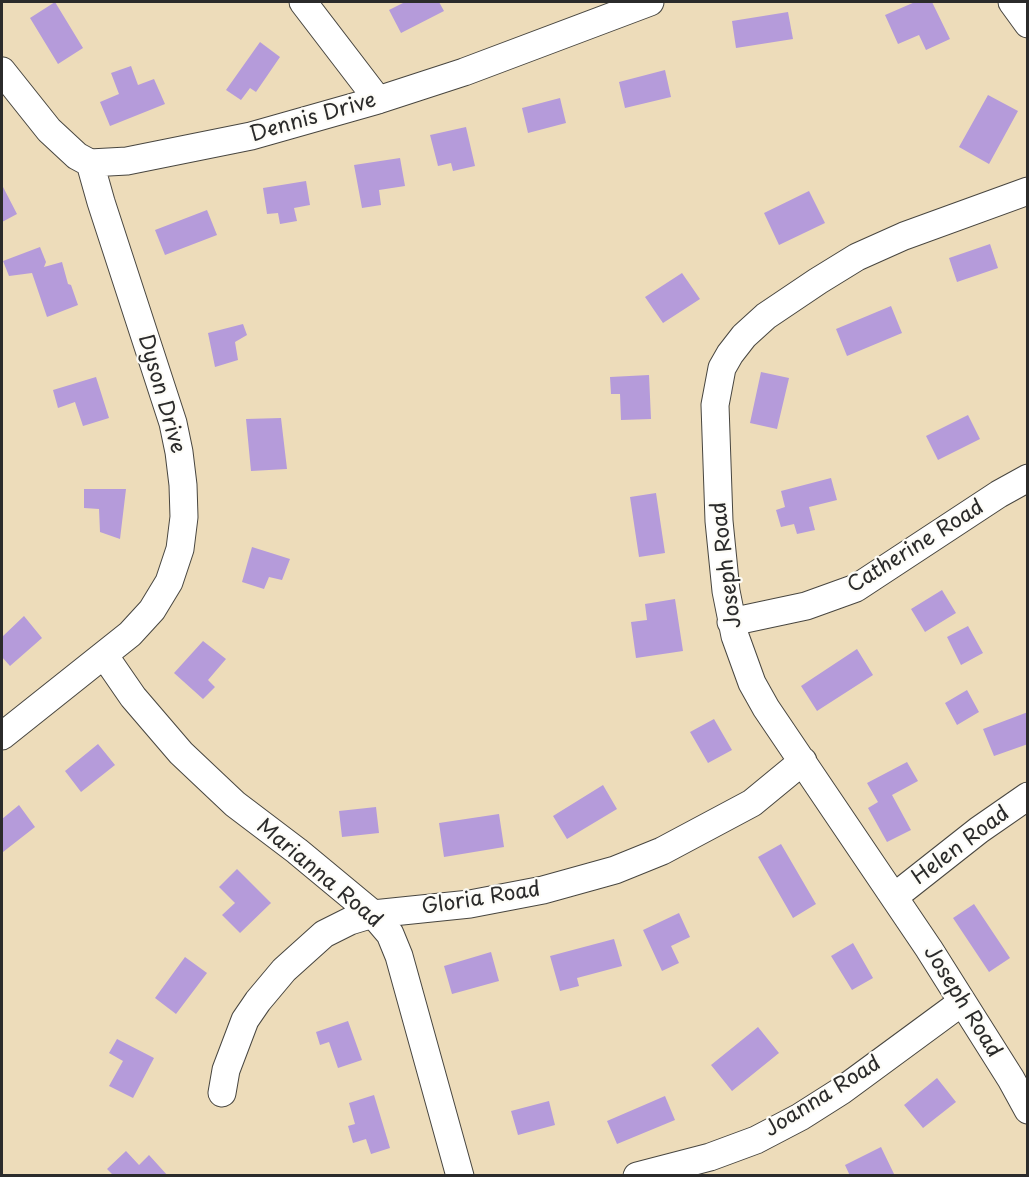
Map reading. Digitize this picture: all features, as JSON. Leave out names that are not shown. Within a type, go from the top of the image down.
[{"type":"street","points":[[303,2],[378,100]]},
{"type":"street","name":"Dennis Drive","points":[[90,163],[127,161],[251,136],[378,100],[464,72],[650,2]]},
{"type":"street","points":[[1012,2],[1028,24]]},
{"type":"street","points":[[2,71],[49,130],[77,156],[90,163]]},
{"type":"street","name":"Dyson Drive","points":[[2,736],[129,634],[152,610],[169,582],[180,549],[184,517],[180,452],[173,423],[90,163]]},
{"type":"street","name":"Joseph Road","points":[[1028,191],[949,218],[857,257],[818,280],[766,316],[744,336],[722,368],[716,405],[719,521],[731,622],[740,655],[752,683],[766,708],[962,1002],[1028,1110]]},
{"type":"street","name":"Catherine Road","points":[[731,622],[806,606],[856,588],[999,494],[1028,478]]},
{"type":"street","name":"Marianna Road","points":[[104,655],[133,697],[181,753],[235,804],[297,851],[373,914],[390,934],[399,956],[460,1176]]},
{"type":"street","name":"Gloria Road","points":[[222,1093],[226,1070],[245,1020],[278,977],[302,952],[324,934],[350,921],[373,914],[470,904],[543,890],[615,870],[662,851],[752,803],[803,761]]},
{"type":"street","name":"Helen Road","points":[[894,897],[979,830],[1028,796]]},
{"type":"street","name":"Joanna Road","points":[[637,1176],[710,1157],[756,1140],[773,1131],[841,1091],[962,1002]]},
{"type":"building","points":[[55,2],[83,48],[58,64],[30,18]]},
{"type":"building","points":[[405,2],[439,2],[444,11],[401,33],[389,10]]},
{"type":"building","points":[[915,2],[932,2],[950,39],[926,50],[919,35],[898,44],[885,15]]},
{"type":"building","points":[[788,12],[793,39],[736,48],[732,21]]},
{"type":"building","points":[[260,42],[280,57],[256,92],[250,88],[241,100],[226,90]]},
{"type":"building","points":[[131,66],[138,85],[154,79],[165,104],[110,126],[100,102],[119,94],[111,73]]},
{"type":"building","points":[[665,70],[671,97],[625,108],[619,82]]},
{"type":"building","points":[[988,95],[1018,111],[989,164],[959,147]]},
{"type":"building","points":[[560,98],[566,123],[528,133],[522,108]]},
{"type":"building","points":[[466,127],[475,166],[453,171],[451,163],[438,166],[430,135]]},
{"type":"building","points":[[400,158],[405,186],[379,190],[381,205],[362,208],[354,165]]},
{"type":"building","points":[[306,181],[310,205],[294,208],[297,221],[280,224],[278,213],[267,214],[263,188]]},
{"type":"building","points":[[2,185],[17,214],[2,222]]},
{"type":"building","points":[[809,191],[825,223],[779,245],[764,213]]},
{"type":"building","points":[[207,210],[217,235],[165,255],[155,230]]},
{"type":"building","points":[[990,244],[998,268],[957,282],[949,258]]},
{"type":"building","points":[[40,247],[46,262],[44,267],[62,262],[68,284],[71,285],[78,305],[47,317],[32,273],[9,276],[3,261]]},
{"type":"building","points":[[682,273],[700,299],[663,323],[645,297]]},
{"type":"building","points":[[891,306],[902,333],[847,356],[836,329]]},
{"type":"building","points":[[243,324],[247,335],[235,342],[238,360],[215,367],[208,333]]},
{"type":"building","points":[[761,372],[789,378],[777,429],[750,423]]},
{"type":"building","points":[[649,375],[651,419],[621,420],[620,394],[611,394],[610,377]]},
{"type":"building","points":[[96,377],[109,418],[83,426],[75,402],[58,408],[53,390]]},
{"type":"building","points":[[968,415],[980,439],[938,460],[926,436]]},
{"type":"building","points":[[281,418],[287,469],[251,471],[246,419]]},
{"type":"building","points":[[831,478],[837,500],[809,507],[815,530],[797,534],[794,524],[781,527],[776,510],[785,507],[781,491]]},
{"type":"building","points":[[84,489],[126,489],[120,539],[100,532],[99,509],[84,508]]},
{"type":"building","points":[[656,493],[665,553],[639,557],[630,497]]},
{"type":"building","points":[[252,547],[290,559],[282,580],[269,577],[264,589],[242,582]]},
{"type":"building","points":[[942,590],[956,613],[925,632],[911,609]]},
{"type":"building","points":[[675,599],[683,651],[636,658],[631,622],[647,620],[645,604]]},
{"type":"building","points":[[24,616],[42,638],[10,666],[2,657],[2,637]]},
{"type":"building","points":[[968,626],[983,653],[961,665],[947,637]]},
{"type":"building","points":[[203,641],[226,659],[208,680],[215,687],[203,699],[174,673]]},
{"type":"building","points":[[857,649],[873,675],[817,711],[801,686]]},
{"type":"building","points":[[967,690],[979,712],[957,725],[945,703]]},
{"type":"building","points":[[1028,712],[1028,744],[994,756],[983,729]]},
{"type":"building","points":[[714,719],[732,750],[708,763],[690,732]]},
{"type":"building","points":[[98,744],[115,765],[81,792],[65,771]]},
{"type":"building","points":[[907,762],[918,781],[892,795],[911,830],[887,842],[868,808],[878,802],[867,783]]},
{"type":"building","points":[[603,785],[617,809],[567,839],[553,816]]},
{"type":"building","points":[[19,805],[35,827],[3,852],[2,819]]},
{"type":"building","points":[[376,807],[379,833],[342,837],[339,811]]},
{"type":"building","points":[[499,814],[504,847],[444,857],[439,823]]},
{"type":"building","points":[[781,844],[816,904],[793,918],[758,857]]},
{"type":"building","points":[[237,869],[271,903],[240,933],[222,915],[235,903],[219,887]]},
{"type":"building","points":[[974,904],[1010,958],[989,972],[953,918]]},
{"type":"building","points":[[679,913],[690,937],[671,946],[679,963],[662,971],[643,930]]},
{"type":"building","points":[[614,939],[622,966],[577,978],[579,986],[560,991],[550,956]]},
{"type":"building","points":[[853,943],[873,978],[852,990],[831,956]]},
{"type":"building","points":[[491,952],[499,981],[452,994],[444,966]]},
{"type":"building","points":[[185,957],[207,973],[176,1014],[155,998]]},
{"type":"building","points":[[348,1021],[362,1060],[338,1068],[329,1042],[320,1045],[316,1032]]},
{"type":"building","points":[[758,1027],[779,1053],[732,1091],[711,1065]]},
{"type":"building","points":[[117,1039],[154,1058],[133,1098],[109,1086],[123,1061],[109,1053]]},
{"type":"building","points":[[937,1078],[956,1102],[923,1128],[904,1105]]},
{"type":"building","points":[[374,1095],[390,1148],[371,1154],[366,1139],[353,1143],[348,1126],[355,1124],[349,1103]]},
{"type":"building","points":[[665,1096],[675,1120],[617,1144],[607,1121]]},
{"type":"building","points":[[549,1101],[555,1125],[518,1135],[511,1111]]},
{"type":"building","points":[[881,1147],[895,1176],[850,1176],[845,1165]]},
{"type":"building","points":[[126,1151],[139,1165],[149,1155],[168,1176],[114,1176],[107,1169]]}]
